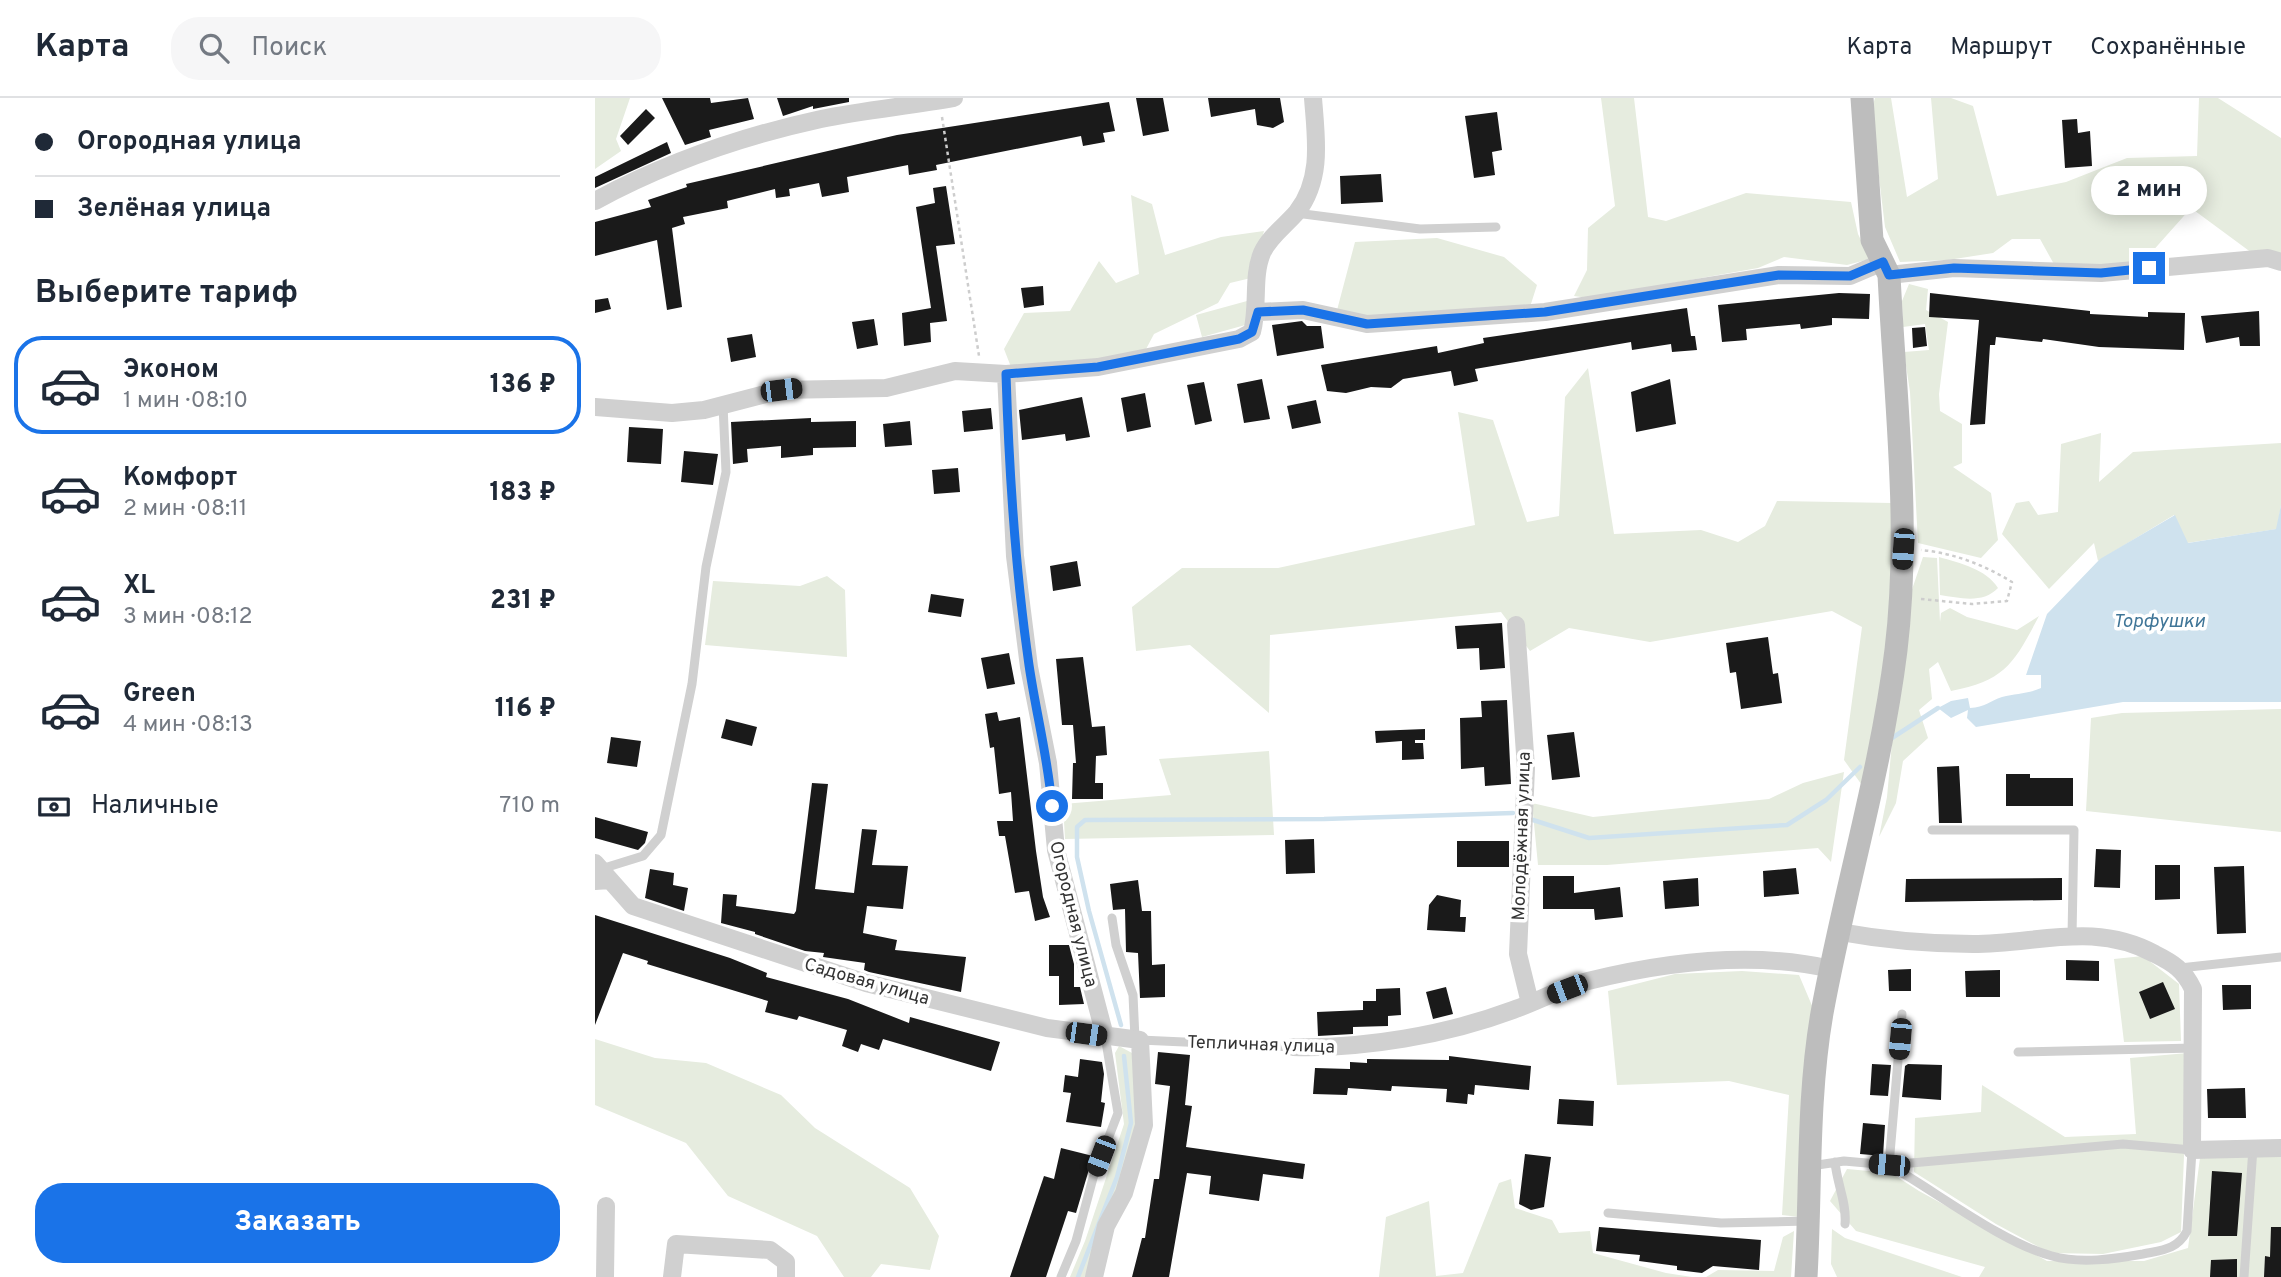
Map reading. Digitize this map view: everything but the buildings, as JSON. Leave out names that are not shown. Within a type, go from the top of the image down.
[{"type":"street","points":[[595,407],[672,413],[800,388],[886,388],[954,371],[1006,374],[1098,367],[1239,339],[1252,332],[1258,312],[1257,284],[1261,257],[1296,213],[1314,179],[1317,154],[1313,98]]},
{"type":"street","points":[[1806,1277],[1816,1061],[1831,970],[1877,756],[1895,650],[1903,549],[1886,268],[1872,240],[1862,98]]},
{"type":"street","points":[[595,201],[645,176],[740,140],[823,119],[947,99]]},
{"type":"street","points":[[1258,312],[1303,310],[1367,324],[1545,312],[1779,275],[1850,276],[1886,268],[2101,273],[2267,258],[2281,262]]},
{"type":"street","name":"Огородная улица","points":[[1006,374],[1015,556],[1029,667],[1048,763],[1056,850],[1105,1037]]},
{"type":"street","name":"Молодёжная улица","points":[[1516,625],[1526,768],[1518,954],[1530,1003]]},
{"type":"street","name":"Садовая улица","points":[[600,873],[633,906],[866,983],[1047,1028],[1137,1040]]},
{"type":"street","points":[[1840,932],[1900,942],[1975,944],[2071,936],[2117,937],[2136,943],[2180,968],[2193,989],[2192,1150],[2281,1148]]},
{"type":"street","name":"Тепличная улица","points":[[1293,1047],[1335,1048],[1415,1036],[1512,1011],[1586,982],[1707,962],[1805,964],[1831,970]]},
{"type":"street","points":[[1094,1277],[1106,1226],[1125,1193],[1143,1125],[1137,1040]]},
{"type":"street","points":[[605,1277],[607,1206]]},
{"type":"street","points":[[672,1277],[676,1244],[770,1250],[786,1262],[786,1277]]},
{"type":"lane","points":[[1296,213],[1420,229],[1496,227]]},
{"type":"lane","points":[[600,873],[643,856],[661,835],[692,684],[706,567],[726,472],[723,405]]},
{"type":"lane","points":[[1932,830],[2074,830],[2071,936]]},
{"type":"lane","points":[[1112,918],[1116,945],[1133,995],[1137,1040]]},
{"type":"lane","points":[[2180,968],[2281,957]]},
{"type":"lane","points":[[1889,1165],[1902,1014]]},
{"type":"lane","points":[[1061,1277],[1076,1241],[1093,1178],[1118,1113],[1105,1037]]},
{"type":"lane","name":"Тепличная улица","points":[[1137,1040],[1293,1047]]},
{"type":"lane","points":[[2018,1052],[2194,1048]]},
{"type":"lane","points":[[1811,1167],[1835,1162],[1889,1165],[2123,1144],[2192,1150],[2187,1231],[2182,1242],[2173,1248],[2123,1257],[2053,1257],[2015,1242],[1889,1165]]},
{"type":"lane","points":[[2245,1277],[2253,1148]]},
{"type":"lane","points":[[1835,1162],[1837,1183],[1847,1208],[1845,1224]]},
{"type":"lane","points":[[1608,1213],[1721,1223],[1809,1221]]},
{"type":"path","points":[[947,99],[982,373]]},
{"type":"path","points":[[1900,597],[1972,604],[2007,601],[2012,582],[1973,562],[1938,552],[1903,549]]},
{"type":"shaded area","points":[[595,98],[630,98],[616,139],[621,151],[595,169]]},
{"type":"shaded area","points":[[1601,98],[1634,98],[1648,217],[1666,221],[1746,193],[1851,202],[1858,234],[1870,259],[1847,265],[1784,257],[1758,268],[1588,298],[1574,296],[1587,270],[1588,228],[1615,206]]},
{"type":"shaded area","points":[[1875,98],[1891,98],[1907,197],[1938,179],[1931,98],[1951,98],[1973,106],[1997,196],[2066,182],[2127,158],[2197,156],[2199,98],[2218,98],[2281,138],[2281,255],[2252,253],[2191,208],[2142,263],[2055,266],[2040,239],[2012,239],[1993,253],[1948,260],[1900,262],[1885,227],[1871,111]]},
{"type":"shaded area","points":[[1131,195],[1152,204],[1165,255],[1221,237],[1264,231],[1251,278],[1230,283],[1218,303],[1154,334],[1145,351],[1106,358],[1011,367],[1004,349],[1024,313],[1070,311],[1099,261],[1116,283],[1139,274]]},
{"type":"shaded area","points":[[1437,238],[1504,257],[1537,285],[1530,307],[1373,318],[1336,314],[1355,242]]},
{"type":"shaded area","points":[[1909,284],[1928,289],[1926,310],[1948,322],[1939,394],[1940,411],[1962,424],[1962,463],[1953,467],[1991,493],[1998,540],[1981,558],[1918,543],[1910,392],[1904,352],[1929,350],[1925,324],[1903,327],[1902,301]]},
{"type":"shaded area","points":[[1247,301],[1249,324],[1202,337],[1196,315]]},
{"type":"shaded area","points":[[1588,368],[1614,534],[1701,530],[1738,542],[1765,526],[1777,501],[1892,503],[1891,631],[1864,788],[1844,760],[1862,627],[1832,611],[1650,642],[1569,628],[1530,651],[1501,612],[1270,635],[1269,713],[1190,645],[1136,651],[1132,607],[1182,568],[1278,568],[1475,525],[1458,412],[1493,420],[1527,522],[1559,516],[1565,397]]},
{"type":"shaded area","points":[[2101,433],[2099,482],[2133,452],[2281,443],[2281,505],[2277,529],[2187,543],[2174,515],[2098,561],[2094,543],[2049,589],[2002,534],[2016,503],[2029,501],[2038,515],[2058,512],[2061,444]]},
{"type":"shaded area","points":[[1923,557],[1937,558],[1940,622],[1941,613],[1950,608],[1967,617],[2017,630],[2039,616],[2015,657],[1996,675],[1984,681],[1951,691],[1938,662],[1929,669],[1932,699],[1919,710],[1928,738],[1903,761],[1896,803],[1879,837],[1887,797],[1904,613]]},
{"type":"shaded area","points":[[1939,557],[1980,571],[1998,588],[1978,598],[1940,595]]},
{"type":"shaded area","points":[[827,576],[845,590],[847,657],[705,645],[713,581],[800,586]]},
{"type":"shaded area","points":[[2281,709],[2281,832],[2086,811],[2091,718],[2122,713]]},
{"type":"shaded area","points":[[1269,751],[1274,835],[1065,839],[1063,804],[1171,795],[1159,759]]},
{"type":"shaded area","points":[[1844,772],[1831,862],[1818,848],[1607,865],[1538,865],[1532,803],[1593,817],[1769,799],[1803,783]]},
{"type":"shaded area","points":[[2143,956],[2179,984],[2181,1041],[2124,1042],[2114,959]]},
{"type":"shaded area","points":[[1742,971],[1799,975],[1813,1008],[1800,1217],[1782,1215],[1789,1095],[1729,1081],[1617,1085],[1608,991],[1675,974]]},
{"type":"shaded area","points":[[595,1039],[655,1058],[706,1063],[781,1095],[815,1128],[910,1188],[939,1236],[930,1270],[881,1264],[871,1277],[844,1277],[817,1236],[728,1196],[686,1143],[595,1105]]},
{"type":"shaded area","points":[[1119,1046],[1132,1053],[1137,1118],[1128,1161],[1085,1277],[1070,1277],[1085,1241],[1124,1124],[1115,1053]]},
{"type":"shaded area","points":[[2188,1053],[2181,1232],[2161,1242],[2103,1254],[2050,1253],[1996,1224],[1914,1172],[1915,1118],[1981,1112],[1982,1085],[2065,1137],[2136,1134],[2130,1058]]},
{"type":"shaded area","points":[[2281,1155],[2281,1277],[1979,1277],[1985,1267],[1856,1231],[1830,1201],[1847,1169],[1891,1173],[2047,1261],[2144,1261],[2188,1248],[2200,1158]]},
{"type":"shaded area","points":[[1511,1179],[1515,1208],[1552,1220],[1559,1233],[1590,1231],[1593,1253],[1666,1273],[1692,1277],[1379,1277],[1386,1217],[1429,1201],[1436,1276],[1463,1273],[1499,1183]]},
{"type":"shaded area","points":[[1832,1229],[1845,1238],[1962,1277],[1837,1277],[1831,1264]]},
{"type":"shaded area","points":[[1794,1231],[1791,1277],[1706,1277],[1718,1270],[1774,1271],[1783,1237]]},
{"type":"water","name":"Торфушки","points":[[2281,505],[2281,702],[2123,702],[1976,727],[1967,718],[1968,710],[1951,718],[1938,708],[1951,701],[1968,698],[1970,708],[2041,688],[2041,675],[2026,675],[2047,614],[2100,559],[2175,515],[2188,543],[2276,529]]},
{"type":"waterway","points":[[1892,738],[1938,708]]},
{"type":"waterway","points":[[1530,819],[1589,838],[1787,825],[1826,800],[1860,767]]},
{"type":"waterway","points":[[1121,1025],[1077,857],[1077,827],[1085,820],[1324,819],[1513,813]]},
{"type":"waterway","points":[[1078,1277],[1117,1177],[1131,1123],[1124,1056]]},
{"type":"route","points":[[1052,806],[1048,763],[1029,667],[1015,556],[1006,374],[1098,367],[1239,339],[1252,332],[1258,312],[1303,310],[1367,324],[1545,312],[1779,275],[1850,276],[1883,262],[1889,275],[1954,268],[2101,273],[2149,268]]}]
